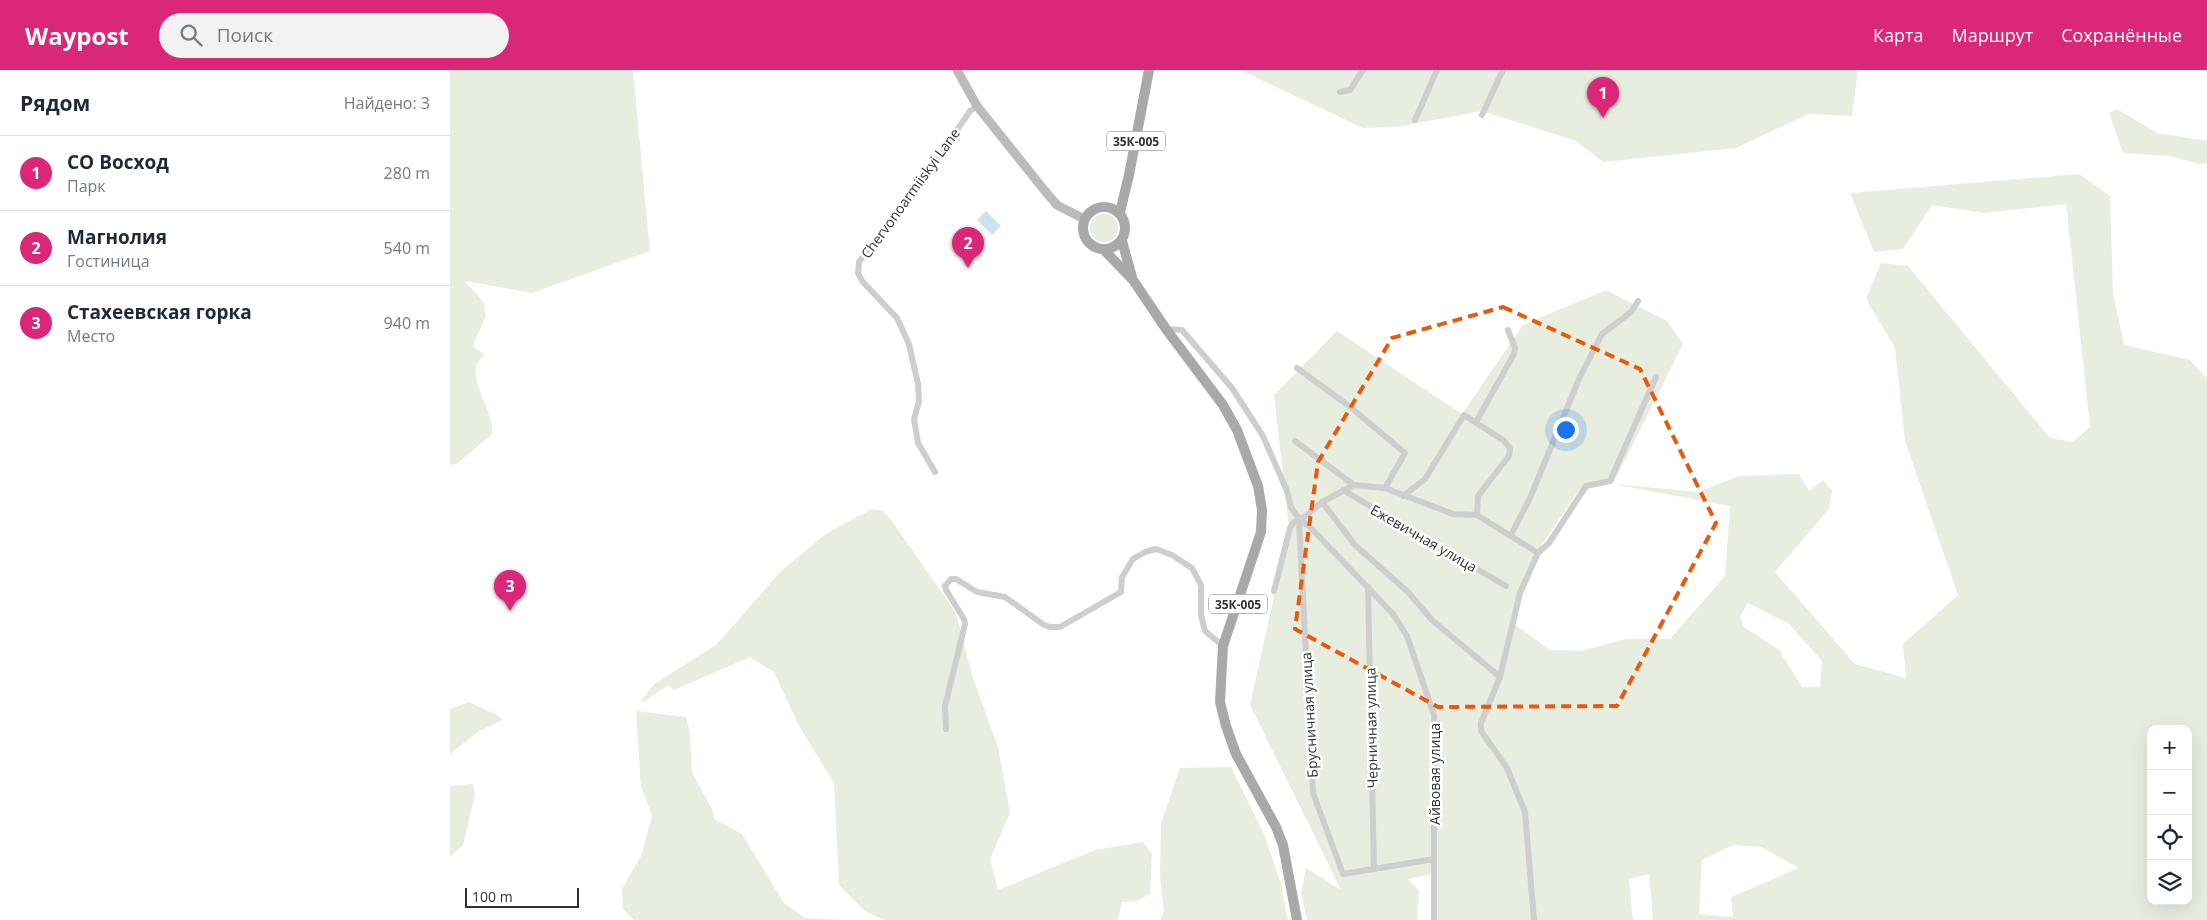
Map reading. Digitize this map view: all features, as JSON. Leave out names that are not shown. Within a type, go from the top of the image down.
[{"type":"main road","points":[[957,70],[977,106],[1057,205],[1084,219],[1093,208],[1107,206],[1120,212]]},
{"type":"main road","name":"35К-005","points":[[1133,280],[1122,241],[1126,231],[1125,221],[1120,212],[1130,175],[1149,70]]},
{"type":"main road","name":"35К-005","points":[[1084,219],[1083,233],[1090,245],[1104,250],[1133,280],[1166,329],[1208,383],[1237,430],[1258,486],[1262,510],[1261,532],[1223,646],[1220,702],[1236,754],[1276,827],[1283,845],[1297,920]]},
{"type":"main road","points":[[1104,250],[1114,247],[1122,241]]},
{"type":"street","points":[[1340,92],[1350,90],[1363,70]]},
{"type":"street","points":[[1415,120],[1436,70]]},
{"type":"street","points":[[1482,115],[1503,70]]},
{"type":"street","name":"Chervonoarmiiskyi Lane","points":[[935,472],[918,442],[914,419],[919,401],[918,384],[909,344],[897,318],[862,281],[857,268],[918,187],[970,111],[977,106]]},
{"type":"street","points":[[1511,535],[1530,498],[1579,379],[1602,334],[1631,312],[1638,301]]},
{"type":"street","points":[[1166,329],[1182,330],[1232,388],[1263,436],[1288,491],[1291,507],[1299,519]]},
{"type":"street","points":[[1476,422],[1514,354],[1515,348],[1508,330]]},
{"type":"street","points":[[1297,368],[1349,406],[1406,452],[1385,488]]},
{"type":"street","points":[[1534,920],[1525,812],[1507,768],[1481,731],[1481,722],[1500,677],[1520,593],[1538,553],[1549,543],[1586,486],[1610,481],[1656,377]]},
{"type":"street","points":[[1403,496],[1425,479],[1464,415],[1503,440],[1510,448],[1509,456],[1478,496],[1476,516]]},
{"type":"street","points":[[1295,441],[1354,485]]},
{"type":"street","points":[[1274,590],[1290,528],[1293,523],[1306,516],[1322,502],[1354,485],[1385,488],[1453,514],[1476,516],[1511,535],[1538,553]]},
{"type":"street","name":"Ежевичная улица","points":[[1343,490],[1506,586]]},
{"type":"street","points":[[1322,502],[1356,545],[1408,592],[1432,620],[1500,677]]},
{"type":"street","name":"Айвовая улица","points":[[1299,519],[1310,527],[1393,614],[1406,636],[1434,715],[1434,920]]},
{"type":"street","name":"Брусничная улица","points":[[1299,519],[1313,793],[1343,874],[1374,869]]},
{"type":"street","points":[[946,729],[944,706],[965,624],[964,618],[946,590],[947,581],[951,578],[977,592],[1005,597],[1021,610],[1050,627],[1060,627],[1121,592],[1122,577],[1133,559],[1145,552],[1156,550],[1172,555],[1192,568],[1201,585],[1201,615],[1205,631],[1223,646]]},
{"type":"street","name":"Черничная улица","points":[[1368,587],[1374,869]]},
{"type":"street","points":[[1374,869],[1434,859]]},
{"type":"highlighted area","points":[[1503,307],[1640,369],[1716,523],[1617,706],[1438,707],[1295,629],[1318,462],[1392,338]]},
{"type":"green space","points":[[450,70],[633,70],[650,251],[532,293],[465,281],[484,303],[486,316],[473,346],[484,355],[478,364],[476,372],[479,389],[490,416],[492,434],[458,463],[450,465]]},
{"type":"green space","points":[[1240,70],[1858,70],[1852,116],[1808,114],[1736,148],[1603,162],[1576,141],[1482,111],[1396,127],[1363,128]]},
{"type":"green space","points":[[2117,109],[2157,133],[2207,141],[2207,163],[2200,164],[2168,156],[2123,153],[2109,113]]},
{"type":"green space","points":[[2079,174],[2110,196],[2113,293],[2124,345],[2190,360],[2207,379],[2207,920],[1653,920],[1649,874],[1629,879],[1633,920],[1437,920],[1437,873],[1408,879],[1419,891],[1417,920],[1307,920],[1301,893],[1306,868],[1341,890],[1250,705],[1289,528],[1274,395],[1337,331],[1462,414],[1523,325],[1606,290],[1667,321],[1683,344],[1613,484],[1698,492],[1739,476],[1799,474],[1809,491],[1823,480],[1832,491],[1829,509],[1775,572],[1855,664],[1906,678],[1903,644],[1958,595],[1905,441],[1895,348],[1866,299],[1881,263],[1908,266],[2050,438],[2073,442],[2090,427],[2066,204],[1985,213],[1932,205],[1903,249],[1874,252],[1850,193]],"holes":[[[1613,484],[1730,506],[1725,576],[1670,639],[1626,639],[1581,651],[1550,650],[1510,621],[1533,558],[1581,487]],[[1748,603],[1789,624],[1822,661],[1820,687],[1802,687],[1779,650],[1744,627],[1740,617]],[[1733,845],[1761,847],[1799,868],[1731,897],[1733,917],[1699,914],[1702,860]]]},
{"type":"green space","points":[[1104,214],[1114,218],[1118,228],[1114,238],[1104,242],[1094,238],[1090,228],[1094,218]]},
{"type":"green space","points":[[872,509],[883,511],[892,521],[956,613],[973,678],[998,747],[1010,813],[990,859],[998,890],[1095,850],[1143,842],[1152,854],[1150,894],[1137,901],[1122,902],[1118,920],[884,920],[865,911],[839,885],[834,783],[799,726],[774,672],[750,657],[674,690],[668,685],[644,702],[641,701],[653,685],[717,644],[780,572],[827,533]]},
{"type":"green space","points":[[469,702],[499,716],[503,720],[479,731],[450,754],[450,709]]},
{"type":"green space","points":[[636,711],[686,717],[690,732],[692,772],[713,811],[714,819],[742,834],[784,903],[805,918],[842,920],[634,920],[623,909],[622,889],[641,856],[652,816],[641,787]]},
{"type":"green space","points":[[1231,767],[1264,834],[1281,884],[1288,920],[1160,920],[1164,911],[1160,877],[1161,823],[1180,768]]},
{"type":"green space","points":[[473,784],[475,795],[463,845],[450,857],[450,786]]},
{"type":"water","points":[[986,211],[1001,226],[992,235],[977,220]]},
{"type":"place","name":"СО Восход","points":[[1603,118]]},
{"type":"place","name":"Магнолия","points":[[968,268]]},
{"type":"place","name":"Стахеевская горка","points":[[510,611]]}]
